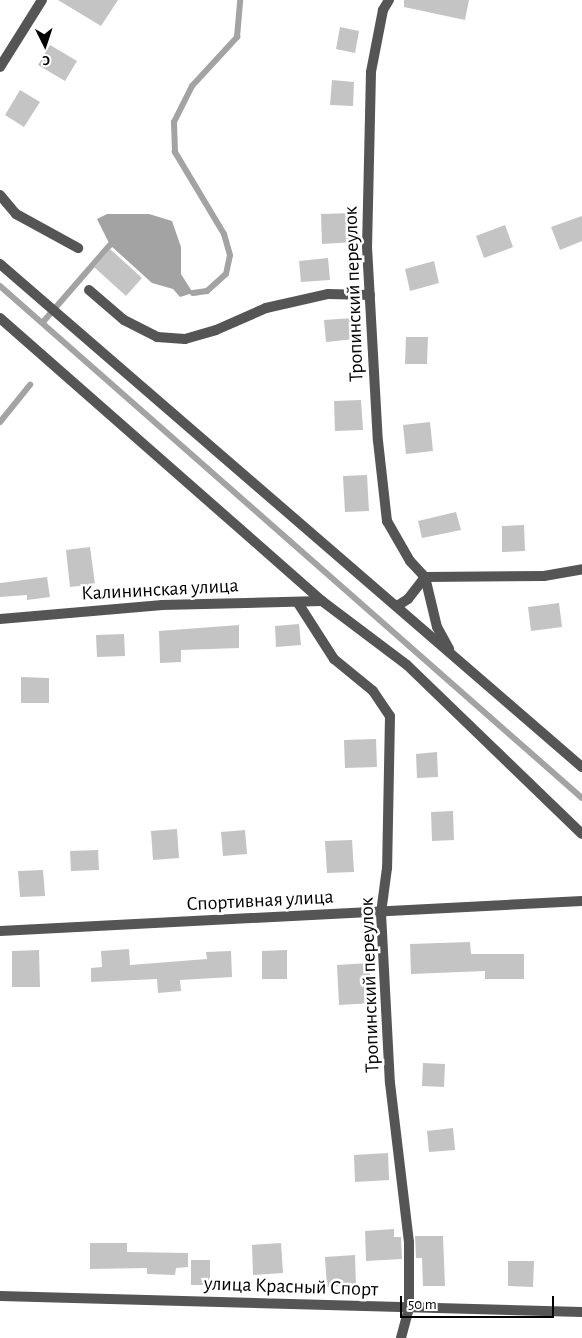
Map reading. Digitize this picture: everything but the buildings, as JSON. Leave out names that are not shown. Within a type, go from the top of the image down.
[{"type":"street","points":[[0,67],[42,0]]},
{"type":"street","name":"Тропинский переулок","points":[[389,0],[383,10],[371,72],[368,191],[370,296],[378,441],[387,521],[410,561],[424,577]]},
{"type":"street","points":[[0,196],[16,214],[78,248]]},
{"type":"street","points":[[0,264],[582,767]]},
{"type":"street","points":[[89,290],[133,324],[157,337],[185,339],[216,330],[266,308],[328,294],[370,296]]},
{"type":"street","points":[[0,318],[322,601],[407,665],[582,834]]},
{"type":"street","points":[[424,577],[544,576],[582,569]]},
{"type":"street","points":[[397,606],[408,599],[424,577]]},
{"type":"street","points":[[424,577],[437,627],[453,657]]},
{"type":"street","name":"Калининская улица","points":[[0,619],[162,605],[322,601]]},
{"type":"street","name":"Тропинский переулок","points":[[298,603],[334,659],[373,691],[390,716],[387,868],[382,913],[390,1083],[409,1242],[409,1308],[402,1338]]},
{"type":"street","name":"Спортивная улица","points":[[0,931],[382,913],[582,901]]},
{"type":"street","name":"улица Красный Спорт","points":[[0,1296],[582,1312]]},
{"type":"shaded area","points":[[107,214],[149,214],[172,221],[181,247],[181,274],[193,293],[180,297],[173,289],[152,283],[110,245],[97,219]]},
{"type":"waterway","points":[[193,293],[207,291],[226,274],[230,255],[224,234],[175,152],[174,122],[192,86],[237,37],[240,0]]},
{"type":"waterway","points":[[43,322],[110,245]]},
{"type":"waterway","points":[[0,286],[582,798]]},
{"type":"waterway","points":[[0,422],[30,385]]}]
